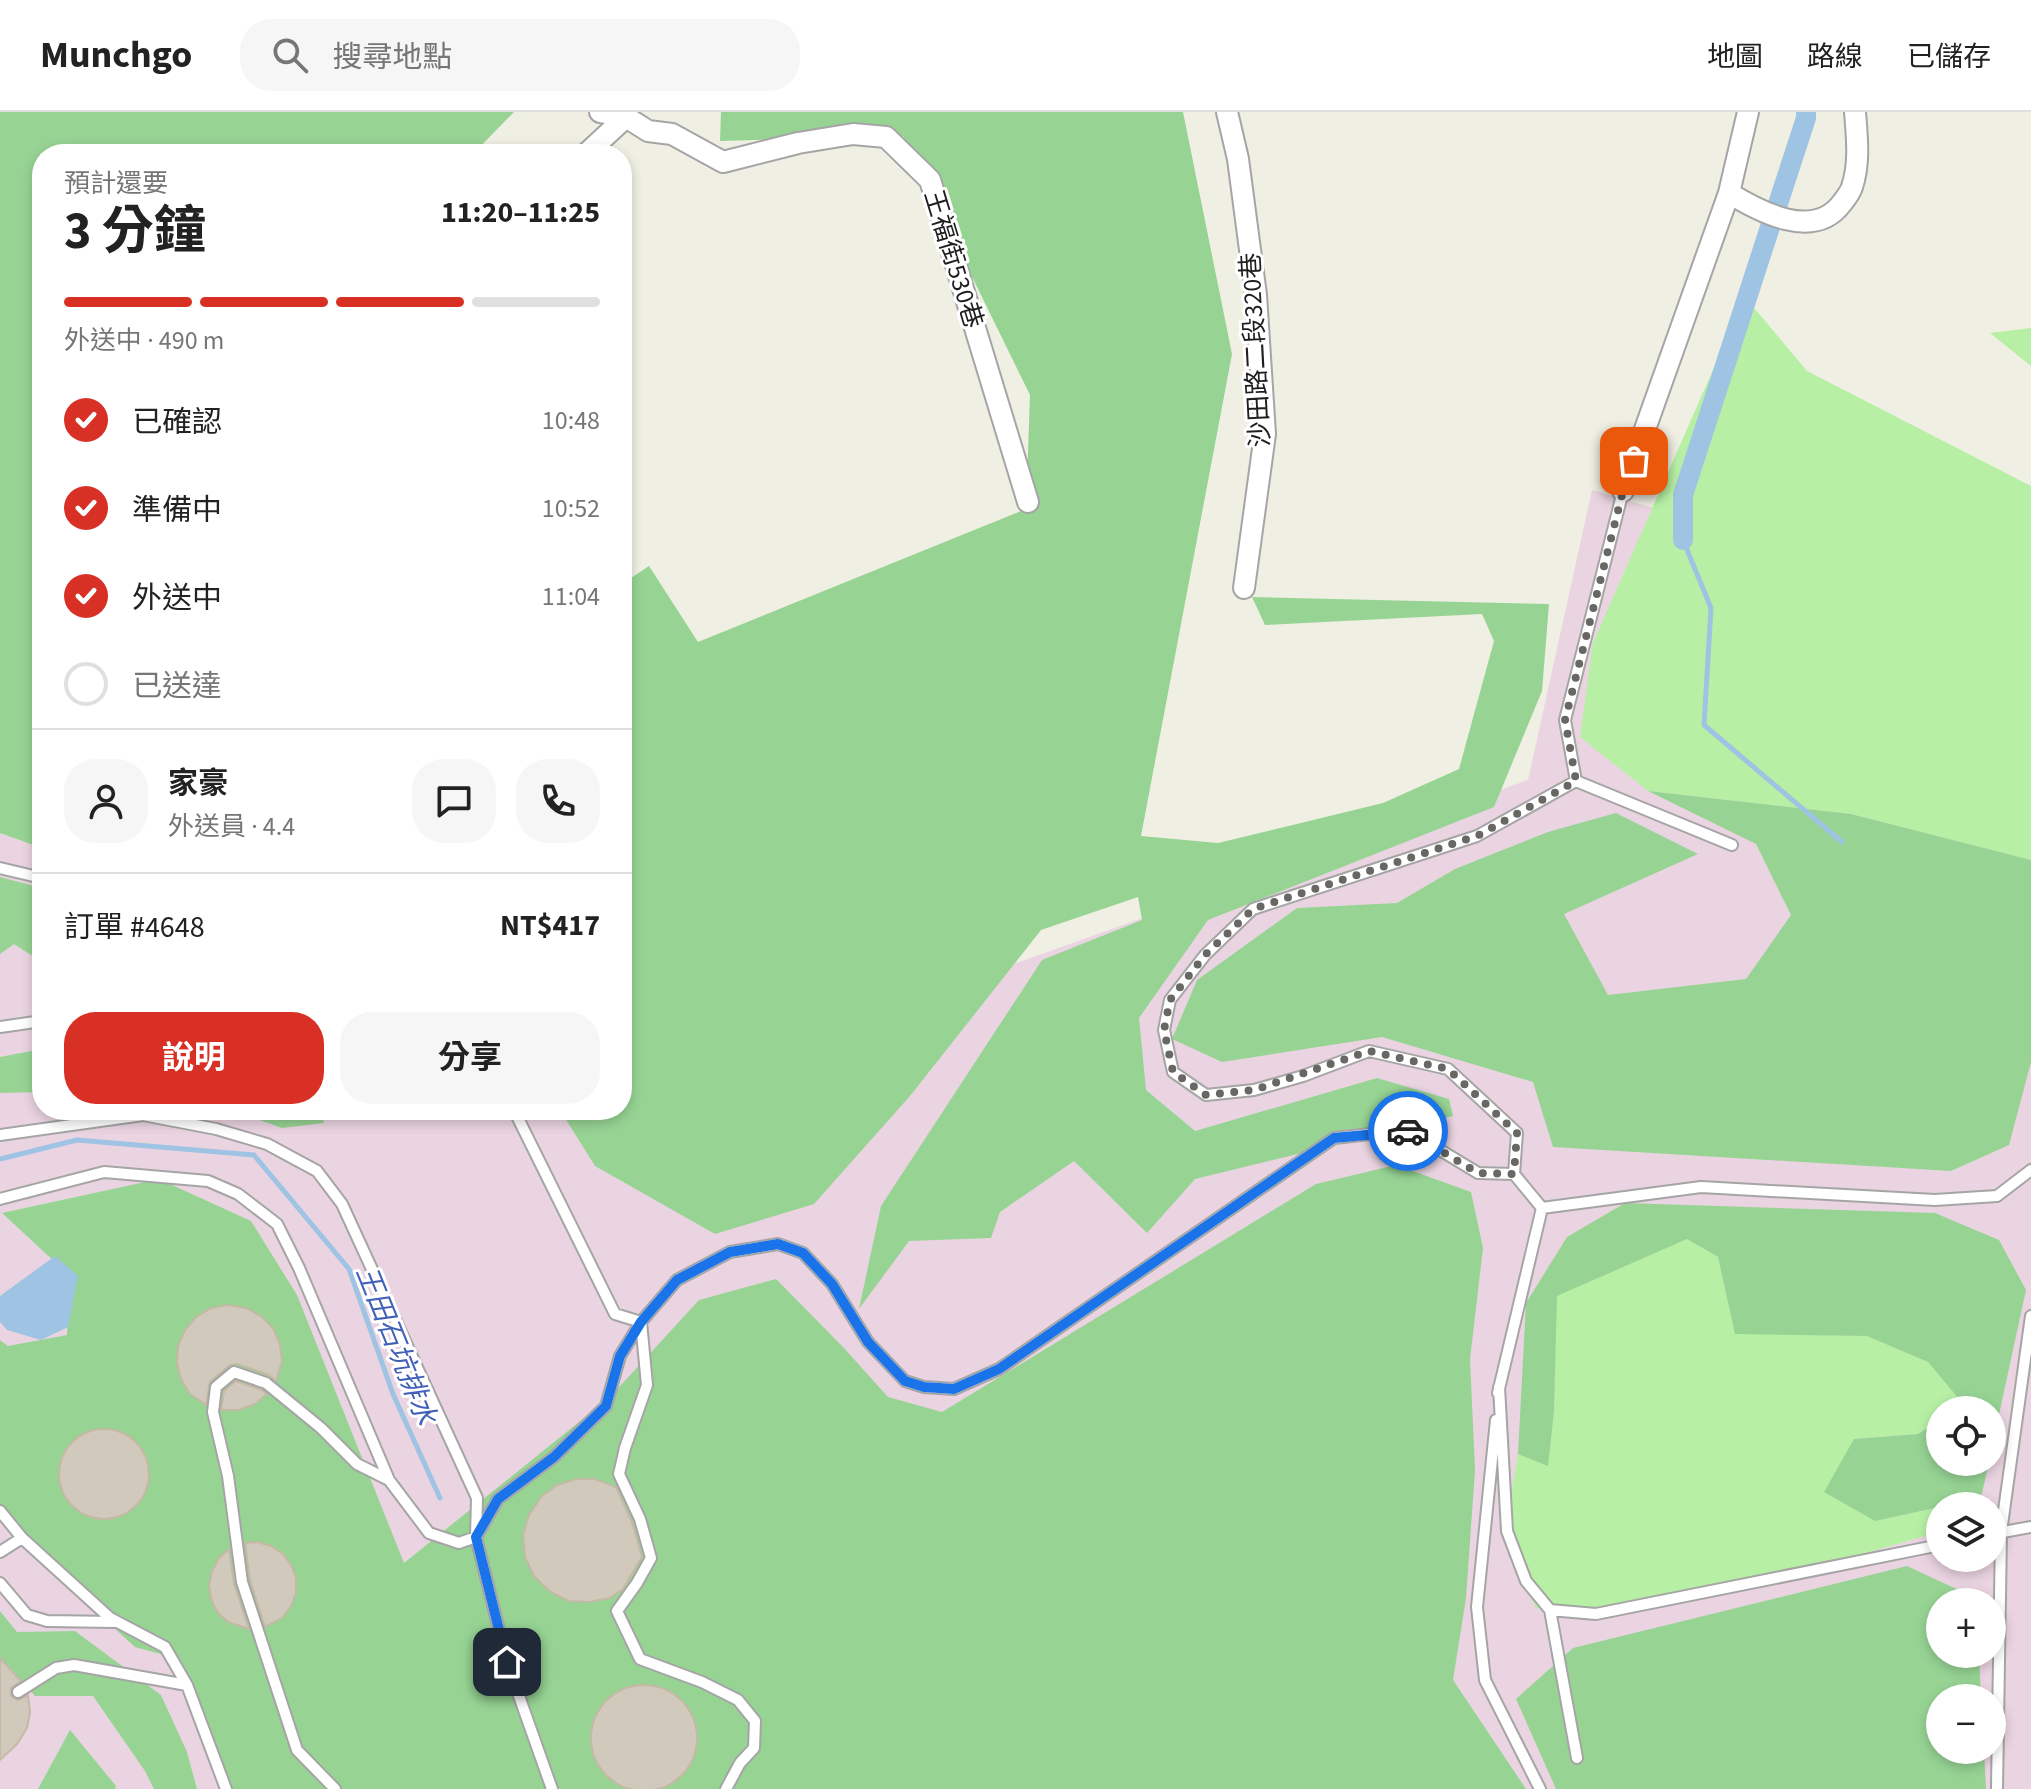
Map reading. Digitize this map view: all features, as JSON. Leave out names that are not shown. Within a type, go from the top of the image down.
[{"type":"street","name":"王福街530巷","points":[[600,112],[626,117],[648,131],[672,134],[723,162],[798,143],[853,134],[886,137],[930,180],[1028,502]]},
{"type":"street","name":"沙田路二段320巷","points":[[1227,112],[1238,159],[1256,295],[1265,434],[1244,588]]},
{"type":"street","points":[[1623,491],[1729,193],[1748,112]]},
{"type":"street","points":[[1729,193],[1760,211],[1795,221],[1820,221],[1837,210],[1852,190],[1858,155],[1855,112]]},
{"type":"street","points":[[597,144],[626,117]]},
{"type":"lane","points":[[1576,781],[1565,720],[1623,491]]},
{"type":"lane","points":[[1576,781],[1732,845]]},
{"type":"lane","points":[[1542,1208],[1514,1174],[1517,1133],[1448,1069],[1369,1051],[1254,1090],[1206,1095],[1173,1072],[1164,1030],[1170,1000],[1205,955],[1253,909],[1477,836],[1576,781]]},
{"type":"lane","points":[[0,868],[32,876]]},
{"type":"lane","points":[[0,1027],[32,1022]]},
{"type":"lane","points":[[0,1135],[107,1120]]},
{"type":"lane","points":[[169,1120],[216,1129],[267,1144],[317,1171],[342,1204],[477,1498],[476,1537],[507,1662],[552,1789]]},
{"type":"lane","points":[[519,1120],[615,1314],[641,1322]]},
{"type":"lane","points":[[0,1199],[104,1172],[208,1181],[238,1194],[277,1224],[299,1268],[389,1480],[429,1533],[459,1543],[476,1537],[498,1499],[554,1457],[606,1406],[620,1356],[641,1322],[677,1280],[730,1252],[778,1244],[803,1253],[832,1284],[868,1342],[905,1381],[924,1387],[954,1389],[999,1369],[1334,1138],[1407,1130],[1478,1173],[1514,1174]]},
{"type":"lane","points":[[1542,1208],[1701,1187],[1935,1200],[1997,1196],[2031,1170]]},
{"type":"lane","points":[[1540,1789],[1485,1680],[1477,1607],[1499,1387],[1542,1208]]},
{"type":"lane","points":[[2003,1492],[2031,1316]]},
{"type":"lane","points":[[641,1322],[647,1385],[619,1474],[640,1519],[651,1558],[617,1611],[640,1659],[702,1682],[738,1700],[755,1721],[754,1748],[740,1763],[726,1789]]},
{"type":"lane","points":[[335,1789],[297,1750],[242,1582],[228,1476],[213,1412],[216,1387],[234,1372],[266,1383],[321,1428],[357,1464],[389,1480]]},
{"type":"lane","points":[[1499,1387],[1507,1531],[1526,1581],[1550,1610],[1577,1758]]},
{"type":"lane","points":[[0,1511],[22,1538],[110,1618],[165,1647],[187,1685],[226,1789]]},
{"type":"lane","points":[[2006,1531],[2031,1527]]},
{"type":"lane","points":[[0,1552],[22,1538]]},
{"type":"lane","points":[[1550,1610],[1596,1614],[1926,1548]]},
{"type":"lane","points":[[1996,1572],[1997,1789]]},
{"type":"lane","points":[[0,1583],[27,1615],[47,1621],[118,1622]]},
{"type":"lane","points":[[18,1692],[56,1668],[74,1665],[187,1685]]},
{"type":"shaded area","points":[[1592,490],[2031,619],[2031,1789],[0,1789],[0,744],[32,755],[32,1120],[632,1120],[632,1106],[821,1033],[1528,780]]},
{"type":"green space","points":[[0,112],[514,112],[483,144],[32,144],[32,844],[0,833]]},
{"type":"green space","points":[[721,112],[1183,112],[1232,354],[1141,836],[1218,843],[1383,803],[1459,769],[1494,641],[1482,614],[1265,625],[1252,597],[1549,604],[1542,691],[1494,807],[1208,920],[1139,1018],[1146,1090],[1195,1131],[1377,1078],[1449,1099],[1453,1116],[1195,1179],[1147,1233],[1074,1161],[1000,1212],[991,1238],[909,1241],[859,1309],[881,1206],[1042,960],[1142,920],[1138,897],[1041,930],[910,1096],[814,1204],[715,1234],[595,1166],[566,1120],[632,1120],[632,577],[649,566],[698,642],[1026,509],[1030,395],[903,136],[720,141]]},
{"type":"green space","points":[[1745,297],[1807,371],[2031,486],[2031,860],[1851,814],[1648,791],[1580,737],[1593,643]]},
{"type":"green space","points":[[2031,328],[2031,366],[1990,333]]},
{"type":"green space","points":[[1648,791],[1851,814],[2031,860],[2031,1062],[2009,1145],[1951,1171],[1553,1147],[1533,1082],[1382,1037],[1222,1062],[1172,1039],[1197,980],[1297,908],[1397,903],[1455,869],[1548,832],[1616,813],[1698,854],[1564,914],[1608,995],[1746,979],[1791,915],[1756,844]]},
{"type":"green space","points":[[0,877],[32,885],[32,956],[14,944],[0,954]]},
{"type":"green space","points":[[32,1051],[32,1092],[0,1093],[0,1057]]},
{"type":"green space","points":[[260,1120],[323,1120],[324,1123],[282,1128]]},
{"type":"green space","points":[[1396,1165],[1471,1192],[1483,1248],[1470,1359],[1475,1470],[1466,1598],[1453,1680],[1526,1789],[229,1789],[204,1735],[179,1659],[135,1647],[36,1557],[0,1510],[0,1340],[8,1346],[67,1335],[69,1275],[2,1213],[159,1179],[251,1221],[297,1295],[404,1563],[610,1397],[699,1300],[776,1279],[888,1397],[942,1412],[1316,1184]]},
{"type":"green space","points":[[1625,1203],[1935,1213],[1999,1240],[2026,1290],[2003,1396],[1956,1396],[1928,1362],[1867,1336],[1735,1334],[1718,1257],[1687,1239],[1557,1296],[1554,1412],[1548,1466],[1518,1454],[1526,1303],[1567,1237]]},
{"type":"green space","points":[[1687,1239],[1718,1257],[1735,1333],[1867,1336],[1928,1362],[1956,1396],[1926,1396],[1926,1429],[1918,1434],[1854,1439],[1875,1521],[1926,1510],[1926,1536],[1783,1576],[1600,1620],[1536,1608],[1503,1541],[1518,1454],[1548,1465],[1554,1412],[1556,1296]]},
{"type":"green space","points":[[1926,1429],[1926,1476],[1986,1476],[1982,1492],[1926,1492],[1926,1510],[1875,1521],[1824,1492],[1854,1439],[1918,1434]]},
{"type":"green space","points":[[1907,1566],[1954,1588],[1926,1588],[1926,1668],[1980,1668],[1980,1684],[1926,1684],[1926,1764],[1985,1764],[1986,1789],[1556,1789],[1516,1699],[1573,1648]]},
{"type":"green space","points":[[0,1611],[17,1632],[75,1631],[161,1695],[187,1752],[197,1789],[154,1789],[93,1696],[35,1696],[0,1660]]},
{"type":"green space","points":[[70,1730],[116,1786],[115,1789],[38,1789]]},
{"type":"water","points":[[55,1256],[78,1276],[68,1327],[41,1340],[7,1330],[0,1322],[0,1296]]},
{"type":"building","points":[[228,1305],[246,1308],[261,1316],[273,1328],[280,1344],[282,1361],[276,1381],[269,1375],[237,1364],[230,1365],[210,1382],[206,1405],[190,1394],[181,1379],[177,1363],[178,1346],[185,1330],[196,1317],[211,1308]]},
{"type":"building","points":[[236,1381],[267,1394],[255,1404],[238,1410],[221,1410],[224,1391]]},
{"type":"building","points":[[104,1429],[121,1433],[136,1442],[145,1457],[149,1474],[145,1491],[136,1506],[121,1515],[104,1519],[87,1515],[72,1506],[63,1491],[59,1474],[63,1457],[72,1442],[87,1433]]},
{"type":"building","points":[[576,1479],[595,1479],[616,1487],[632,1522],[642,1557],[623,1589],[610,1598],[589,1602],[568,1601],[549,1591],[534,1576],[525,1557],[523,1535],[529,1515],[541,1497],[557,1485]]},
{"type":"building","points":[[257,1542],[283,1554],[296,1578],[296,1593],[291,1606],[282,1618],[265,1627],[250,1580],[245,1543]]},
{"type":"building","points":[[229,1549],[234,1584],[249,1629],[228,1622],[217,1612],[211,1599],[209,1585],[212,1571],[219,1558]]},
{"type":"building","points":[[0,1658],[21,1681],[11,1688],[11,1696],[18,1700],[28,1695],[30,1712],[27,1728],[17,1744],[0,1760]]},
{"type":"building","points":[[634,1686],[654,1686],[673,1694],[688,1709],[696,1728],[696,1748],[688,1767],[673,1782],[654,1790],[634,1790],[615,1782],[600,1767],[592,1748],[592,1728],[600,1709],[615,1694]]},
{"type":"waterway","points":[[1776,210],[1806,112]]},
{"type":"waterway","points":[[1683,540],[1683,495],[1771,224]]},
{"type":"waterway","points":[[1683,540],[1711,608],[1704,725],[1842,842]]},
{"type":"waterway","name":"王田石坑排水","points":[[0,1159],[77,1140],[254,1155],[349,1269],[393,1394],[440,1498]]},
{"type":"way so far","points":[[1408,1131],[1478,1173],[1514,1174],[1517,1133],[1448,1069],[1369,1051],[1303,1076],[1254,1090],[1206,1095],[1173,1072],[1164,1030],[1170,1000],[1205,955],[1253,909],[1477,836],[1576,781],[1565,720],[1623,491],[1634,461]]},
{"type":"route","points":[[507,1662],[476,1537],[498,1499],[554,1457],[606,1406],[620,1356],[641,1322],[677,1280],[730,1252],[778,1244],[803,1253],[832,1284],[868,1342],[905,1381],[924,1387],[954,1389],[999,1369],[1334,1138],[1408,1131]]}]
